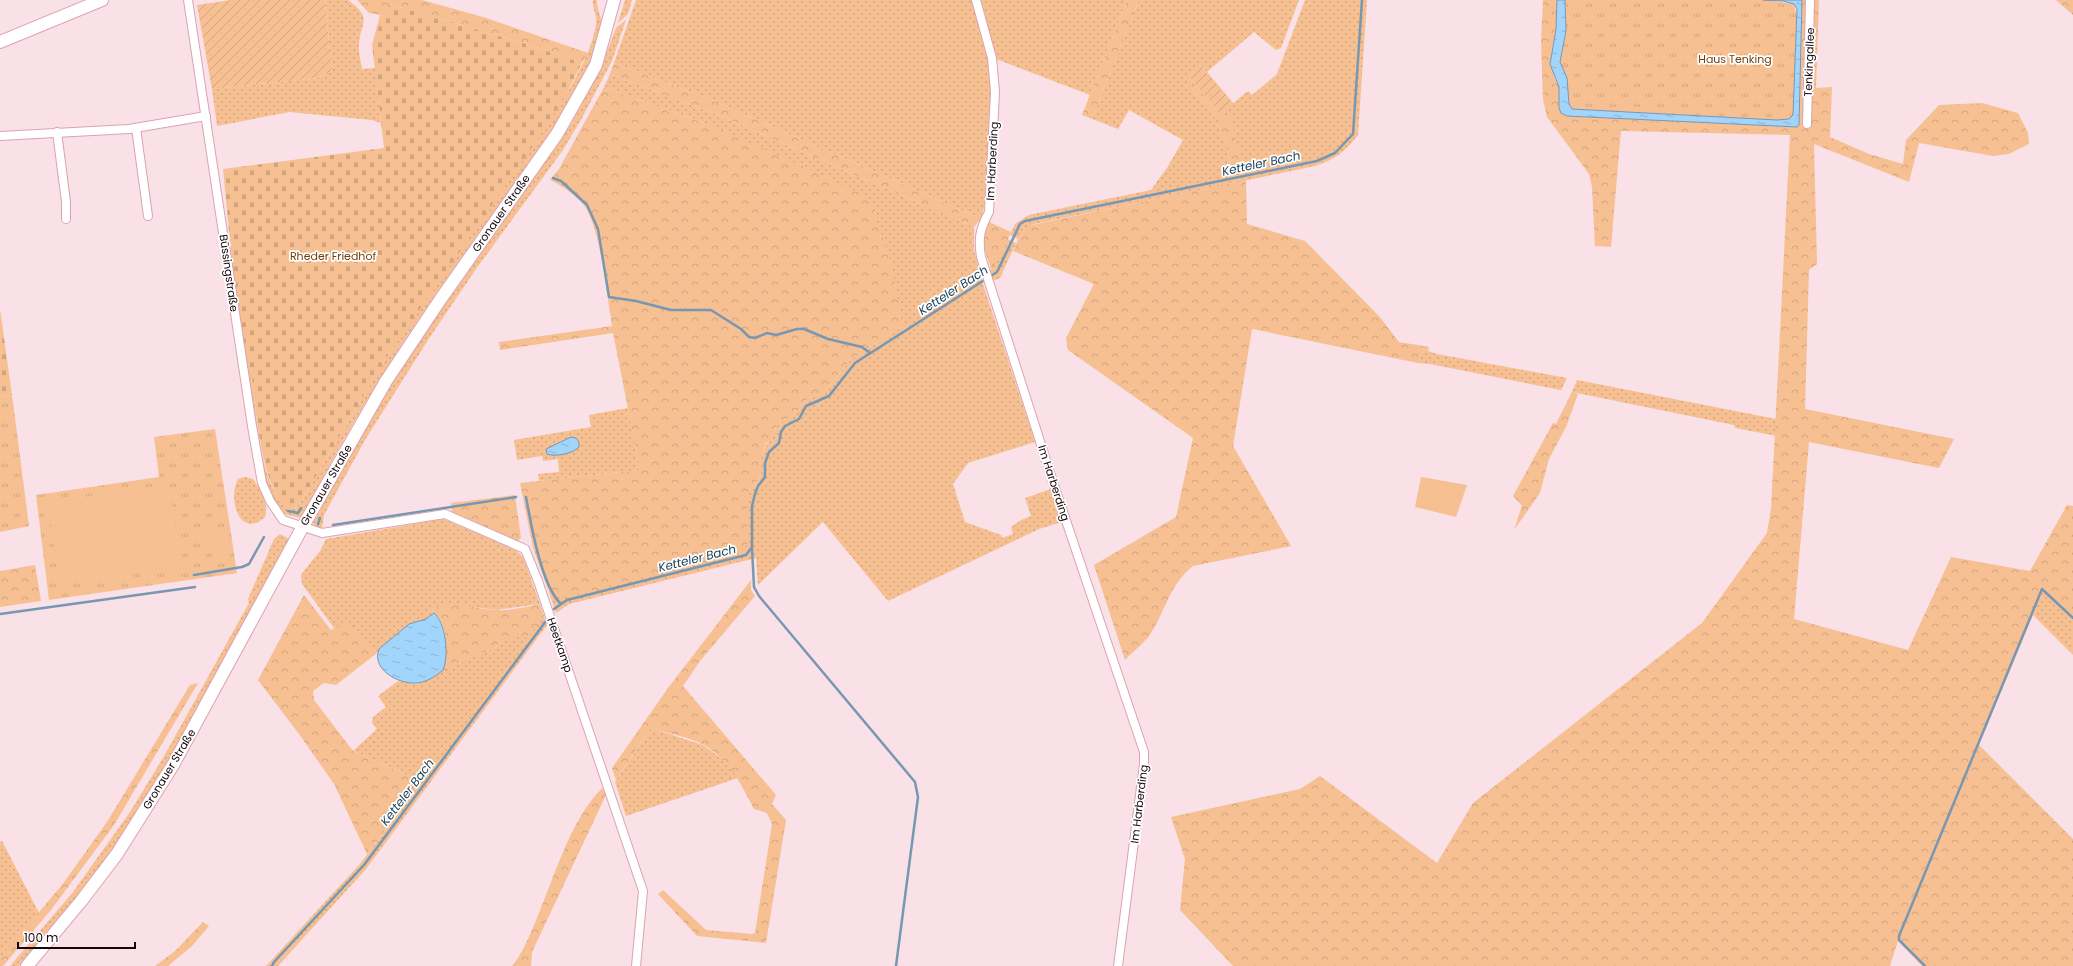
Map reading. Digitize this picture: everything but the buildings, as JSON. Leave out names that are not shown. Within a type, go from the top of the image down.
[{"type":"main road","points":[[0,42],[102,0]]},
{"type":"main road","name":"Gronauer Straße","points":[[27,966],[82,900],[117,854],[157,791],[302,528],[386,381],[440,300],[558,134],[596,65],[614,0]]},
{"type":"street","name":"Büssingstraße","points":[[188,0],[261,478],[270,501],[282,520],[302,528]]},
{"type":"street","name":"Im Harberding","points":[[976,0],[992,58],[995,92],[989,212],[982,227],[979,241],[986,272],[1053,482],[1144,752],[1144,764],[1118,966]]},
{"type":"street","name":"Tenkingallee","points":[[1807,124],[1810,0]]},
{"type":"street","points":[[0,136],[136,128],[206,116]]},
{"type":"street","points":[[136,128],[148,216]]},
{"type":"street","points":[[58,132],[66,202],[66,219]]},
{"type":"street","name":"Heetkamp","points":[[302,528],[322,533],[445,514],[525,549],[538,581],[643,891],[636,966]]},
{"type":"green space","points":[[231,0],[325,0],[332,71],[317,78],[212,89],[197,5]]},
{"type":"green space","points":[[325,0],[348,0],[361,11],[364,20],[359,44],[362,69],[375,68],[381,123],[372,120],[289,112],[217,126],[212,89],[317,78],[332,71]]},
{"type":"green space","points":[[357,0],[422,0],[483,17],[588,53],[582,63],[530,45],[389,4],[386,16],[369,13]]},
{"type":"green space","points":[[593,0],[597,0],[601,26],[585,73],[561,118],[451,272],[404,341],[358,416],[301,518],[284,514],[275,502],[265,482],[248,378],[252,377],[257,423],[267,474],[280,499],[295,509],[384,361],[564,98],[574,81],[588,53],[594,34],[596,15]]},
{"type":"green space","points":[[625,0],[632,0],[628,14],[618,23]]},
{"type":"green space","points":[[636,0],[972,0],[988,56],[992,84],[988,191],[981,219],[712,100],[614,63]]},
{"type":"green space","points":[[979,0],[1127,0],[1090,95],[996,59]]},
{"type":"green space","points":[[1127,0],[1139,0],[1092,119],[1082,115]]},
{"type":"green space","points":[[1139,0],[1299,0],[1281,48],[1276,50],[1254,32],[1207,72],[1201,65],[1187,82],[1215,118],[1227,148],[1232,173],[1244,171],[1220,114],[1248,91],[1252,95],[1277,74],[1305,0],[1367,0],[1358,135],[1349,146],[1339,154],[1328,161],[1315,166],[1034,224],[1024,229],[1018,239],[1010,235],[1015,224],[1029,215],[1151,190],[1167,168],[1183,140],[1129,110],[1118,129],[1092,119]]},
{"type":"green space","points":[[1543,0],[1557,0],[1556,29],[1551,54],[1554,77],[1559,87],[1559,108],[1567,116],[1797,127],[1799,124],[1802,0],[1819,0],[1816,88],[1832,87],[1830,137],[1869,154],[1903,164],[1906,140],[1939,105],[1982,103],[2018,113],[2028,133],[2029,144],[2009,154],[1993,156],[1919,143],[1909,182],[1814,144],[1817,264],[1809,270],[1805,409],[1954,439],[1939,468],[1809,442],[1794,619],[1908,650],[1951,557],[2030,571],[2067,505],[2073,506],[2073,620],[2043,591],[1979,745],[2073,839],[2073,966],[1922,966],[1898,941],[1890,966],[1233,966],[1180,910],[1185,859],[1171,817],[1300,789],[1320,776],[1437,863],[1473,803],[1702,623],[1767,533],[1771,509],[1790,135],[1621,131],[1611,247],[1595,246],[1592,187],[1589,174],[1547,117],[1543,100],[1541,41]]},
{"type":"green space","name":"Haus Tenking","points":[[1565,0],[1766,0],[1794,4],[1797,18],[1793,115],[1789,119],[1777,120],[1572,109],[1569,104],[1565,73],[1560,62],[1566,31]]},
{"type":"green space","points":[[2056,0],[2073,0],[2073,15]]},
{"type":"green space","name":"Rheder Friedhof","points":[[389,4],[530,45],[582,63],[564,98],[544,130],[384,361],[300,503],[293,510],[282,502],[274,489],[267,471],[262,451],[252,377],[248,378],[234,282],[223,169],[384,148],[372,45],[380,15],[386,16]]},
{"type":"green space","points":[[626,20],[612,61],[582,118],[563,150],[476,269],[428,340],[365,440],[324,515],[322,528],[317,529],[313,523],[354,448],[395,379],[457,285],[571,124],[600,70],[616,28]]},
{"type":"green space","points":[[614,63],[712,100],[981,219],[974,227],[718,115],[610,74]]},
{"type":"green space","points":[[1201,65],[1234,104],[1220,114],[1188,76]]},
{"type":"green space","points":[[610,74],[718,115],[974,227],[974,249],[982,281],[1035,442],[968,463],[953,484],[965,522],[1001,535],[1002,538],[1013,534],[1011,527],[1021,520],[1031,516],[1025,498],[1051,489],[1062,522],[1039,529],[888,601],[823,522],[758,585],[756,558],[569,604],[556,613],[549,592],[555,592],[564,596],[739,554],[747,544],[747,493],[763,473],[760,462],[761,456],[767,443],[771,440],[777,425],[794,415],[806,400],[824,393],[850,360],[903,326],[707,124],[604,87]]},
{"type":"green space","points":[[1188,76],[1220,114],[1231,117],[1244,171],[1232,173],[1227,148],[1215,118],[1187,82]]},
{"type":"green space","points":[[604,87],[707,124],[805,167],[868,197],[890,257],[903,326],[850,360],[824,393],[806,400],[794,415],[777,425],[771,440],[766,443],[761,456],[760,462],[763,473],[747,493],[747,544],[739,554],[564,597],[555,592],[549,592],[533,548],[520,483],[640,470],[613,333],[500,350],[499,342],[612,326],[600,249],[591,219],[586,208],[575,196],[550,180],[559,169]]},
{"type":"green space","points":[[1246,180],[1247,224],[1305,241],[1379,316],[1399,342],[1424,346],[1418,363],[1252,329],[1233,446],[1291,546],[1193,566],[1178,582],[1149,636],[1125,660],[1094,565],[1176,517],[1193,438],[1068,350],[1066,338],[1094,284],[1013,251],[1020,235],[1027,226]]},
{"type":"green space","points":[[989,222],[1011,232],[1001,256],[991,269],[984,246],[984,236]]},
{"type":"green space","points":[[1007,239],[1016,243],[1000,278],[993,281],[990,271]]},
{"type":"green space","points":[[0,309],[12,395],[0,397]]},
{"type":"green space","points":[[1424,346],[1429,347],[1428,351],[1437,354],[1567,378],[1561,390],[1430,364],[1418,363]]},
{"type":"green space","points":[[1577,380],[1786,421],[1788,438],[1735,428],[1734,425],[1572,392]]},
{"type":"green space","points":[[1572,392],[1578,394],[1566,427],[1549,459],[1540,493],[1514,530],[1522,506],[1513,496],[1553,423],[1556,424]]},
{"type":"green space","points":[[12,395],[29,526],[0,532],[0,397]]},
{"type":"green space","points":[[628,408],[640,470],[539,481],[538,474],[559,472],[558,459],[543,461],[542,456],[517,460],[514,440],[591,427],[589,415]]},
{"type":"green space","points":[[215,429],[237,573],[49,600],[36,495],[159,477],[154,437]]},
{"type":"green space","points":[[245,477],[253,479],[265,502],[265,517],[256,523],[249,524],[243,520],[238,514],[235,506],[235,487],[238,479]]},
{"type":"green space","points":[[1421,477],[1467,485],[1456,517],[1415,507]]},
{"type":"green space","points":[[169,484],[182,567],[60,585],[47,503]]},
{"type":"green space","points":[[515,495],[521,538],[518,541],[452,513],[451,503]]},
{"type":"green space","points":[[444,519],[517,551],[523,557],[540,604],[496,610],[457,605],[432,609],[434,613],[426,619],[409,624],[379,649],[377,653],[347,620],[334,628],[302,584],[301,576],[303,572],[320,551],[326,539]]},
{"type":"green space","points":[[227,530],[230,548],[202,552],[199,535]]},
{"type":"green space","points":[[280,534],[289,539],[207,693],[141,806],[106,859],[58,921],[19,966],[10,966],[73,892],[130,812],[163,758],[249,603],[248,599],[274,539]]},
{"type":"green space","points":[[35,565],[41,601],[0,607],[0,571]]},
{"type":"green space","points":[[751,580],[751,590],[755,596],[700,661],[683,686],[776,795],[772,804],[786,820],[766,943],[697,936],[658,894],[663,890],[706,930],[755,933],[772,824],[767,813],[754,809],[734,773],[721,758],[698,742],[651,728],[616,780],[612,768],[668,688]]},
{"type":"green space","points":[[2043,590],[2073,620],[2073,655],[2033,615]]},
{"type":"green space","points":[[304,595],[331,630],[347,619],[377,653],[336,685],[324,683],[313,691],[314,700],[353,751],[407,775],[424,778],[367,854],[334,784],[299,734],[258,680]]},
{"type":"green space","points":[[447,604],[455,604],[507,610],[540,604],[544,616],[527,639],[525,636],[505,640],[493,649],[467,658],[450,670],[443,670],[446,658],[444,631],[440,619],[432,609]]},
{"type":"green space","points":[[544,616],[547,625],[366,869],[278,966],[266,966],[360,864],[423,779],[407,775],[353,751],[377,729],[372,723],[373,717],[386,707],[378,696],[398,681],[415,684],[423,682],[443,670],[450,670],[467,658],[493,649],[505,640],[525,635],[527,638]]},
{"type":"green space","points":[[198,683],[114,825],[51,910],[3,966],[0,966],[0,958],[62,885],[107,822],[190,685]]},
{"type":"green space","points":[[651,728],[703,745],[726,762],[738,778],[626,816],[615,782]]},
{"type":"green space","points":[[602,788],[606,795],[532,952],[531,966],[512,966],[529,936],[572,832],[591,801]]},
{"type":"green space","points":[[2,841],[39,913],[0,958],[0,842]]},
{"type":"green space","points":[[203,922],[209,926],[191,947],[168,966],[155,966],[175,951]]},
{"type":"water","points":[[1557,0],[1565,0],[1566,31],[1560,62],[1567,78],[1569,104],[1572,109],[1777,120],[1789,119],[1793,115],[1797,9],[1794,4],[1783,1],[1763,0],[1802,0],[1799,125],[1797,127],[1567,116],[1561,113],[1559,108],[1559,87],[1550,64],[1556,29]]},
{"type":"water","points":[[571,437],[576,438],[579,442],[579,447],[564,454],[547,454],[546,449]]},
{"type":"water","points":[[434,613],[438,618],[444,632],[446,657],[443,670],[430,679],[422,682],[408,683],[394,678],[382,669],[379,663],[379,649],[409,624],[426,619]]},
{"type":"waterway","name":"Ketteler Bach","points":[[554,609],[567,600],[746,555],[752,547],[752,506],[755,494],[758,486],[765,477],[765,463],[769,452],[779,443],[781,432],[785,426],[799,419],[806,406],[829,396],[855,363],[997,272],[1020,224],[1025,221],[1317,161],[1335,153],[1353,134],[1362,0]]},
{"type":"waterway","points":[[553,178],[561,181],[587,205],[598,229],[609,297],[636,301],[671,310],[711,310],[741,329],[749,337],[755,338],[767,333],[776,335],[797,329],[804,329],[828,339],[862,347],[870,353]]},
{"type":"waterway","points":[[333,525],[516,497]]},
{"type":"waterway","points":[[526,497],[542,568],[553,594],[560,603]]},
{"type":"waterway","points":[[288,511],[298,513],[301,508]]},
{"type":"waterway","points":[[318,524],[320,518]]},
{"type":"waterway","points":[[194,575],[242,567],[249,564],[264,537]]},
{"type":"waterway","points":[[752,548],[754,587],[759,596],[915,782],[918,797],[896,966]]},
{"type":"waterway","points":[[0,614],[195,587]]},
{"type":"waterway","points":[[1925,966],[1899,940],[1899,936],[2042,589],[2073,618]]},
{"type":"waterway","name":"Ketteler Bach","points":[[272,966],[274,962],[364,865],[546,621]]}]
